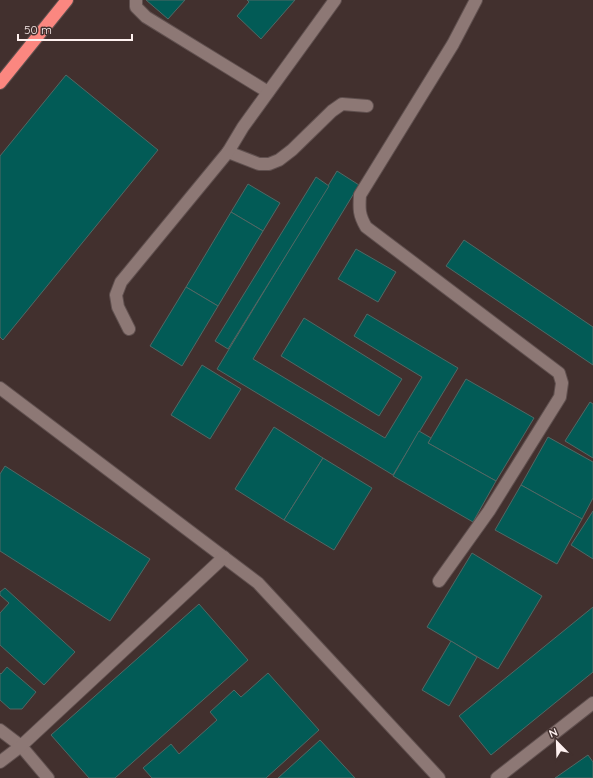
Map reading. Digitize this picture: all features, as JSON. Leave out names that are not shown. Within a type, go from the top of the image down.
[{"type":"highway","points":[[0,83],[67,0]]},
{"type":"street","points":[[136,0],[136,7],[146,17],[268,92]]},
{"type":"street","points":[[129,329],[118,307],[116,295],[121,282],[228,152],[268,92],[335,0]]},
{"type":"street","points":[[439,581],[493,504],[560,397],[562,383],[559,373],[366,227],[361,218],[359,207],[360,195],[453,44],[476,0]]},
{"type":"street","points":[[228,152],[259,164],[270,164],[279,160],[288,153],[332,111],[342,104],[367,106]]},
{"type":"street","points":[[0,388],[258,582],[438,778]]},
{"type":"street","points":[[0,762],[21,746],[224,557]]},
{"type":"street","points":[[497,778],[593,703]]},
{"type":"street","points":[[0,730],[21,746],[48,778]]},
{"type":"building","points":[[146,0],[185,0],[168,19]]},
{"type":"building","points":[[247,0],[295,0],[261,39],[237,16],[249,2]]},
{"type":"building","points":[[66,75],[158,150],[3,340],[0,337],[0,156]]},
{"type":"building","points":[[337,171],[359,185],[253,359],[385,438],[422,377],[354,336],[367,314],[458,368],[393,475],[217,369]]},
{"type":"building","points":[[316,177],[329,186],[228,349],[215,341]]},
{"type":"building","points":[[248,184],[280,203],[263,231],[231,212]]},
{"type":"building","points":[[231,212],[263,231],[218,306],[186,287]]},
{"type":"building","points":[[464,240],[593,327],[593,365],[446,266]]},
{"type":"building","points":[[356,249],[396,272],[378,302],[338,279]]},
{"type":"building","points":[[186,287],[218,306],[182,366],[150,346]]},
{"type":"building","points":[[304,318],[402,379],[379,416],[281,356]]},
{"type":"building","points":[[202,365],[241,389],[210,439],[171,415]]},
{"type":"building","points":[[466,379],[534,418],[496,481],[428,443]]},
{"type":"building","points":[[590,402],[593,404],[593,458],[565,441]]},
{"type":"building","points":[[274,427],[323,458],[284,520],[235,489]]},
{"type":"building","points":[[419,431],[431,438],[428,443],[496,481],[473,522],[393,476]]},
{"type":"building","points":[[548,437],[593,462],[593,498],[582,519],[521,485]]},
{"type":"building","points":[[323,458],[372,488],[334,550],[284,520]]},
{"type":"building","points":[[5,466],[150,559],[110,621],[0,551],[0,474]]},
{"type":"building","points":[[521,485],[582,519],[557,564],[495,530]]},
{"type":"building","points":[[593,511],[593,559],[571,545]]},
{"type":"building","points":[[472,553],[542,596],[498,669],[427,627]]},
{"type":"building","points":[[5,588],[75,652],[44,685],[0,645],[0,613],[9,603],[0,595],[0,592]]},
{"type":"building","points":[[199,604],[248,660],[115,778],[89,778],[51,735]]},
{"type":"building","points":[[593,607],[593,672],[491,755],[459,716]]},
{"type":"building","points":[[451,641],[477,657],[449,706],[422,690]]},
{"type":"building","points":[[7,667],[36,692],[22,709],[10,709],[0,700],[0,673],[1,674]]},
{"type":"building","points":[[268,673],[319,730],[266,778],[152,778],[143,768],[171,744],[179,754],[217,720],[210,712],[234,690],[241,697]]},
{"type":"building","points":[[320,740],[355,778],[278,778]]},
{"type":"building","points":[[588,755],[593,762],[593,778],[555,778]]}]
